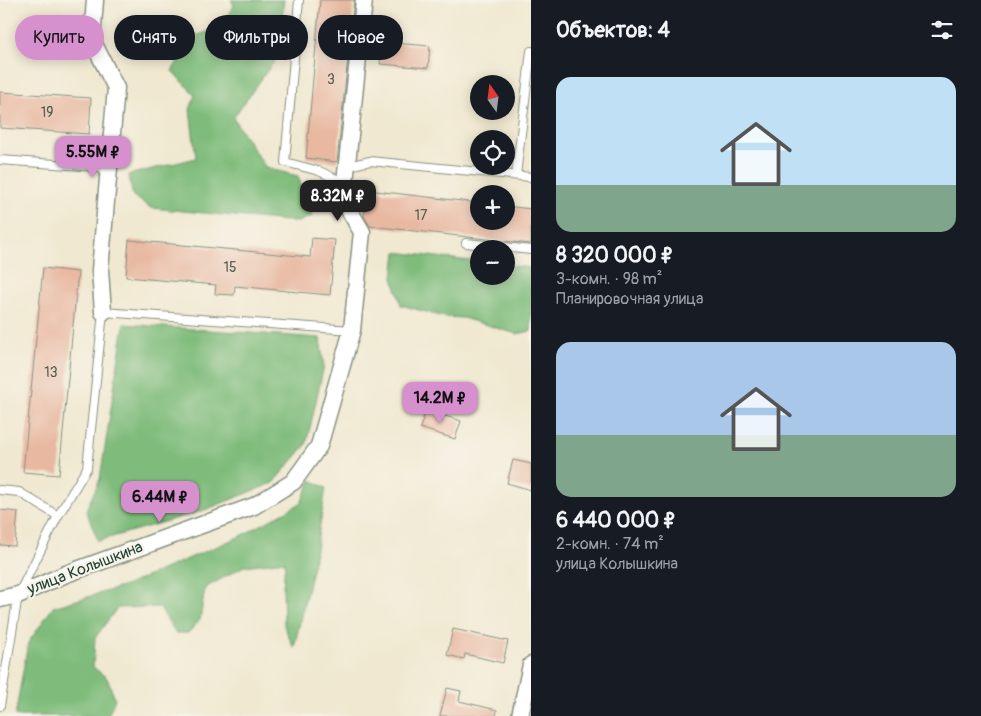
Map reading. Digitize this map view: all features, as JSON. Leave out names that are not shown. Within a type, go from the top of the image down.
[{"type":"street","points":[[95,0],[92,40],[116,88],[100,270],[103,312]]},
{"type":"street","name":"улица Колышкина","points":[[0,599],[18,595],[66,574],[254,506],[294,482],[319,446],[352,330],[362,232],[348,208],[345,183],[364,0]]},
{"type":"street","points":[[520,716],[531,665]]},
{"type":"lane","points":[[299,0],[285,162],[319,171],[345,183]]},
{"type":"lane","points":[[516,175],[531,51]]},
{"type":"lane","points":[[0,160],[110,168]]},
{"type":"lane","points":[[348,166],[370,161],[531,177]]},
{"type":"lane","points":[[466,243],[531,250]]},
{"type":"lane","points":[[0,706],[18,595],[58,516],[87,468],[103,312],[352,330]]},
{"type":"lane","points":[[0,490],[19,492],[58,516]]},
{"type":"green space","points":[[231,0],[284,0],[282,15],[228,15],[234,5]]},
{"type":"green space","points":[[205,33],[205,60],[275,60],[233,118],[266,168],[298,176],[312,216],[298,222],[151,208],[133,196],[128,175],[196,158],[190,110],[195,95],[172,71],[179,60],[195,60],[195,36]]},
{"type":"green space","points":[[396,252],[470,261],[470,285],[515,285],[515,266],[531,268],[531,331],[517,334],[463,318],[444,317],[401,305],[393,278]]},
{"type":"green space","points":[[124,324],[320,338],[324,366],[306,445],[273,483],[202,511],[98,541],[86,510],[100,479]]},
{"type":"green space","points":[[311,480],[326,488],[314,561],[294,648],[284,626],[283,588],[285,561],[244,566],[205,588],[200,620],[188,633],[176,633],[159,607],[117,608],[95,638],[93,667],[107,678],[115,699],[108,716],[15,716],[28,643],[53,607],[125,586],[243,535],[301,503]]},
{"type":"building","points":[[320,0],[354,0],[352,15],[319,15]]},
{"type":"building","points":[[318,23],[318,60],[348,60],[337,162],[306,158]]},
{"type":"building","points":[[403,44],[430,46],[428,68],[380,64],[380,60],[403,60]]},
{"type":"building","points":[[0,92],[91,98],[89,134],[0,128]]},
{"type":"building","points":[[367,190],[470,202],[470,230],[515,230],[515,207],[531,209],[531,244],[515,242],[515,240],[495,240],[370,226],[364,216]]},
{"type":"building","points":[[312,238],[335,240],[330,295],[235,286],[234,295],[215,294],[216,285],[126,277],[129,240],[310,257]]},
{"type":"building","points":[[43,268],[78,272],[59,475],[23,472]]},
{"type":"building","points":[[426,410],[461,421],[455,439],[420,428]]},
{"type":"building","points":[[513,460],[531,464],[531,490],[507,483]]},
{"type":"building","points":[[0,510],[18,512],[15,546],[0,545]]},
{"type":"building","points":[[453,629],[508,641],[503,663],[465,654],[464,659],[447,655]]},
{"type":"building","points":[[447,688],[461,691],[459,701],[497,710],[496,716],[440,716]]}]
